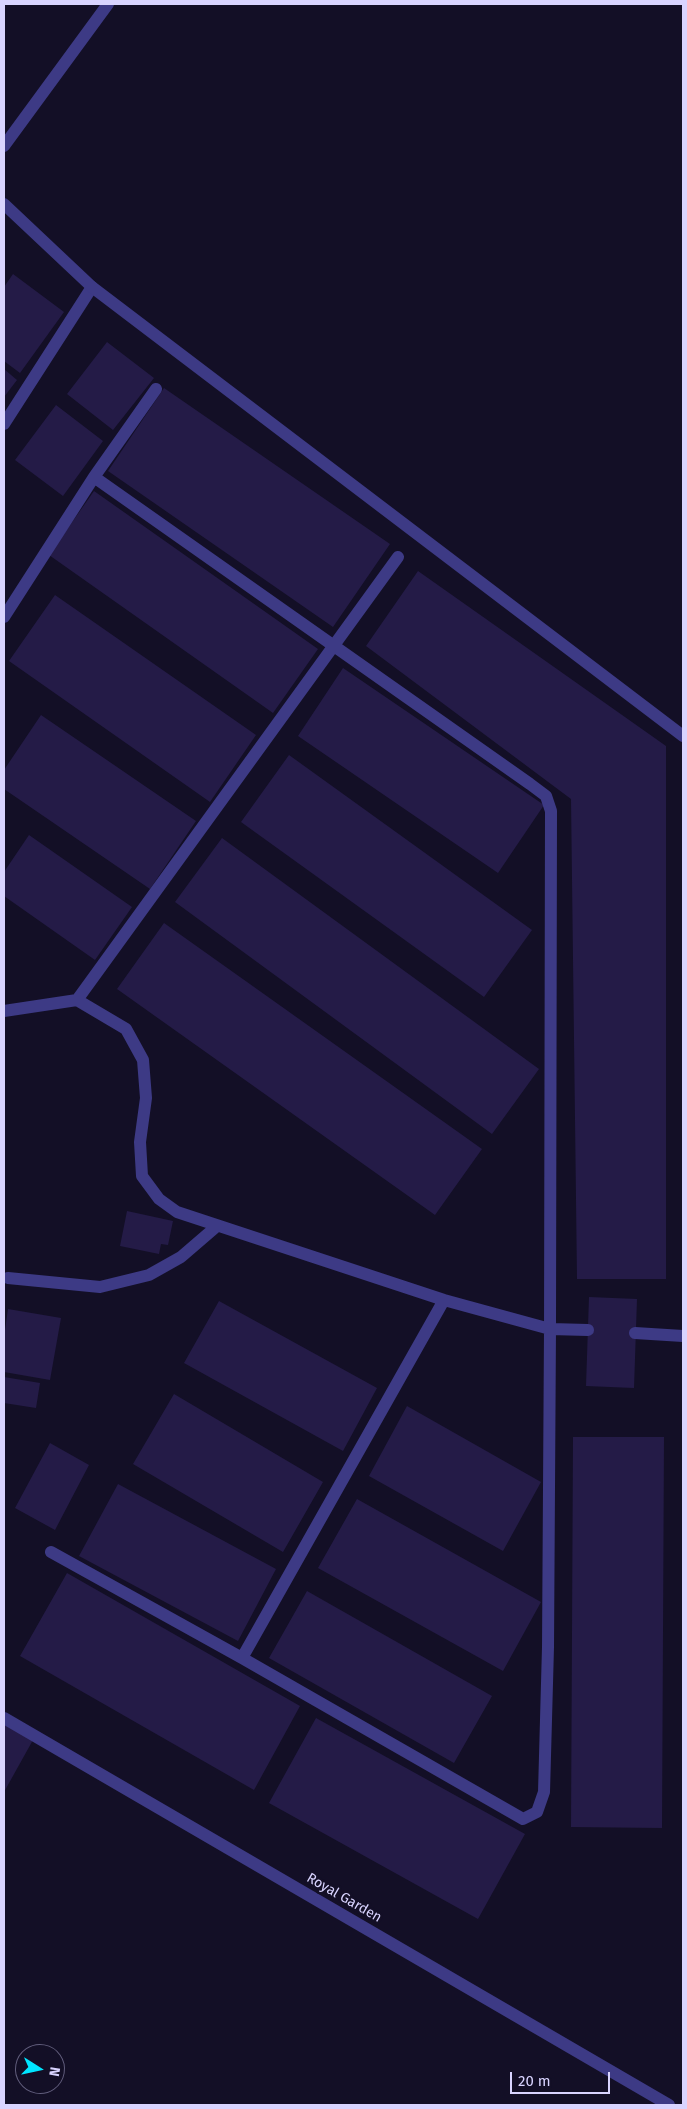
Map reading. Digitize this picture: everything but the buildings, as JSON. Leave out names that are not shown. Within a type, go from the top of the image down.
[{"type":"street","points":[[4,146],[108,4]]},
{"type":"street","points":[[4,204],[92,287],[683,736]]},
{"type":"street","points":[[4,424],[92,287]]},
{"type":"street","points":[[4,617],[94,476],[156,389]]},
{"type":"street","points":[[51,1552],[242,1658],[523,1819],[537,1812],[544,1792],[548,1647],[551,810],[546,796],[334,644],[94,476]]},
{"type":"street","points":[[77,1000],[398,557]]},
{"type":"street","points":[[4,1011],[77,1000],[126,1029],[143,1060],[146,1098],[140,1142],[142,1176],[159,1198],[177,1212],[444,1300],[550,1329],[588,1330]]},
{"type":"street","points":[[8,1278],[100,1288],[149,1275],[181,1257],[217,1226]]},
{"type":"street","points":[[242,1658],[444,1300]]},
{"type":"street","points":[[635,1333],[683,1336]]},
{"type":"street","name":"Royal Garden","points":[[4,1718],[669,2105]]}]
